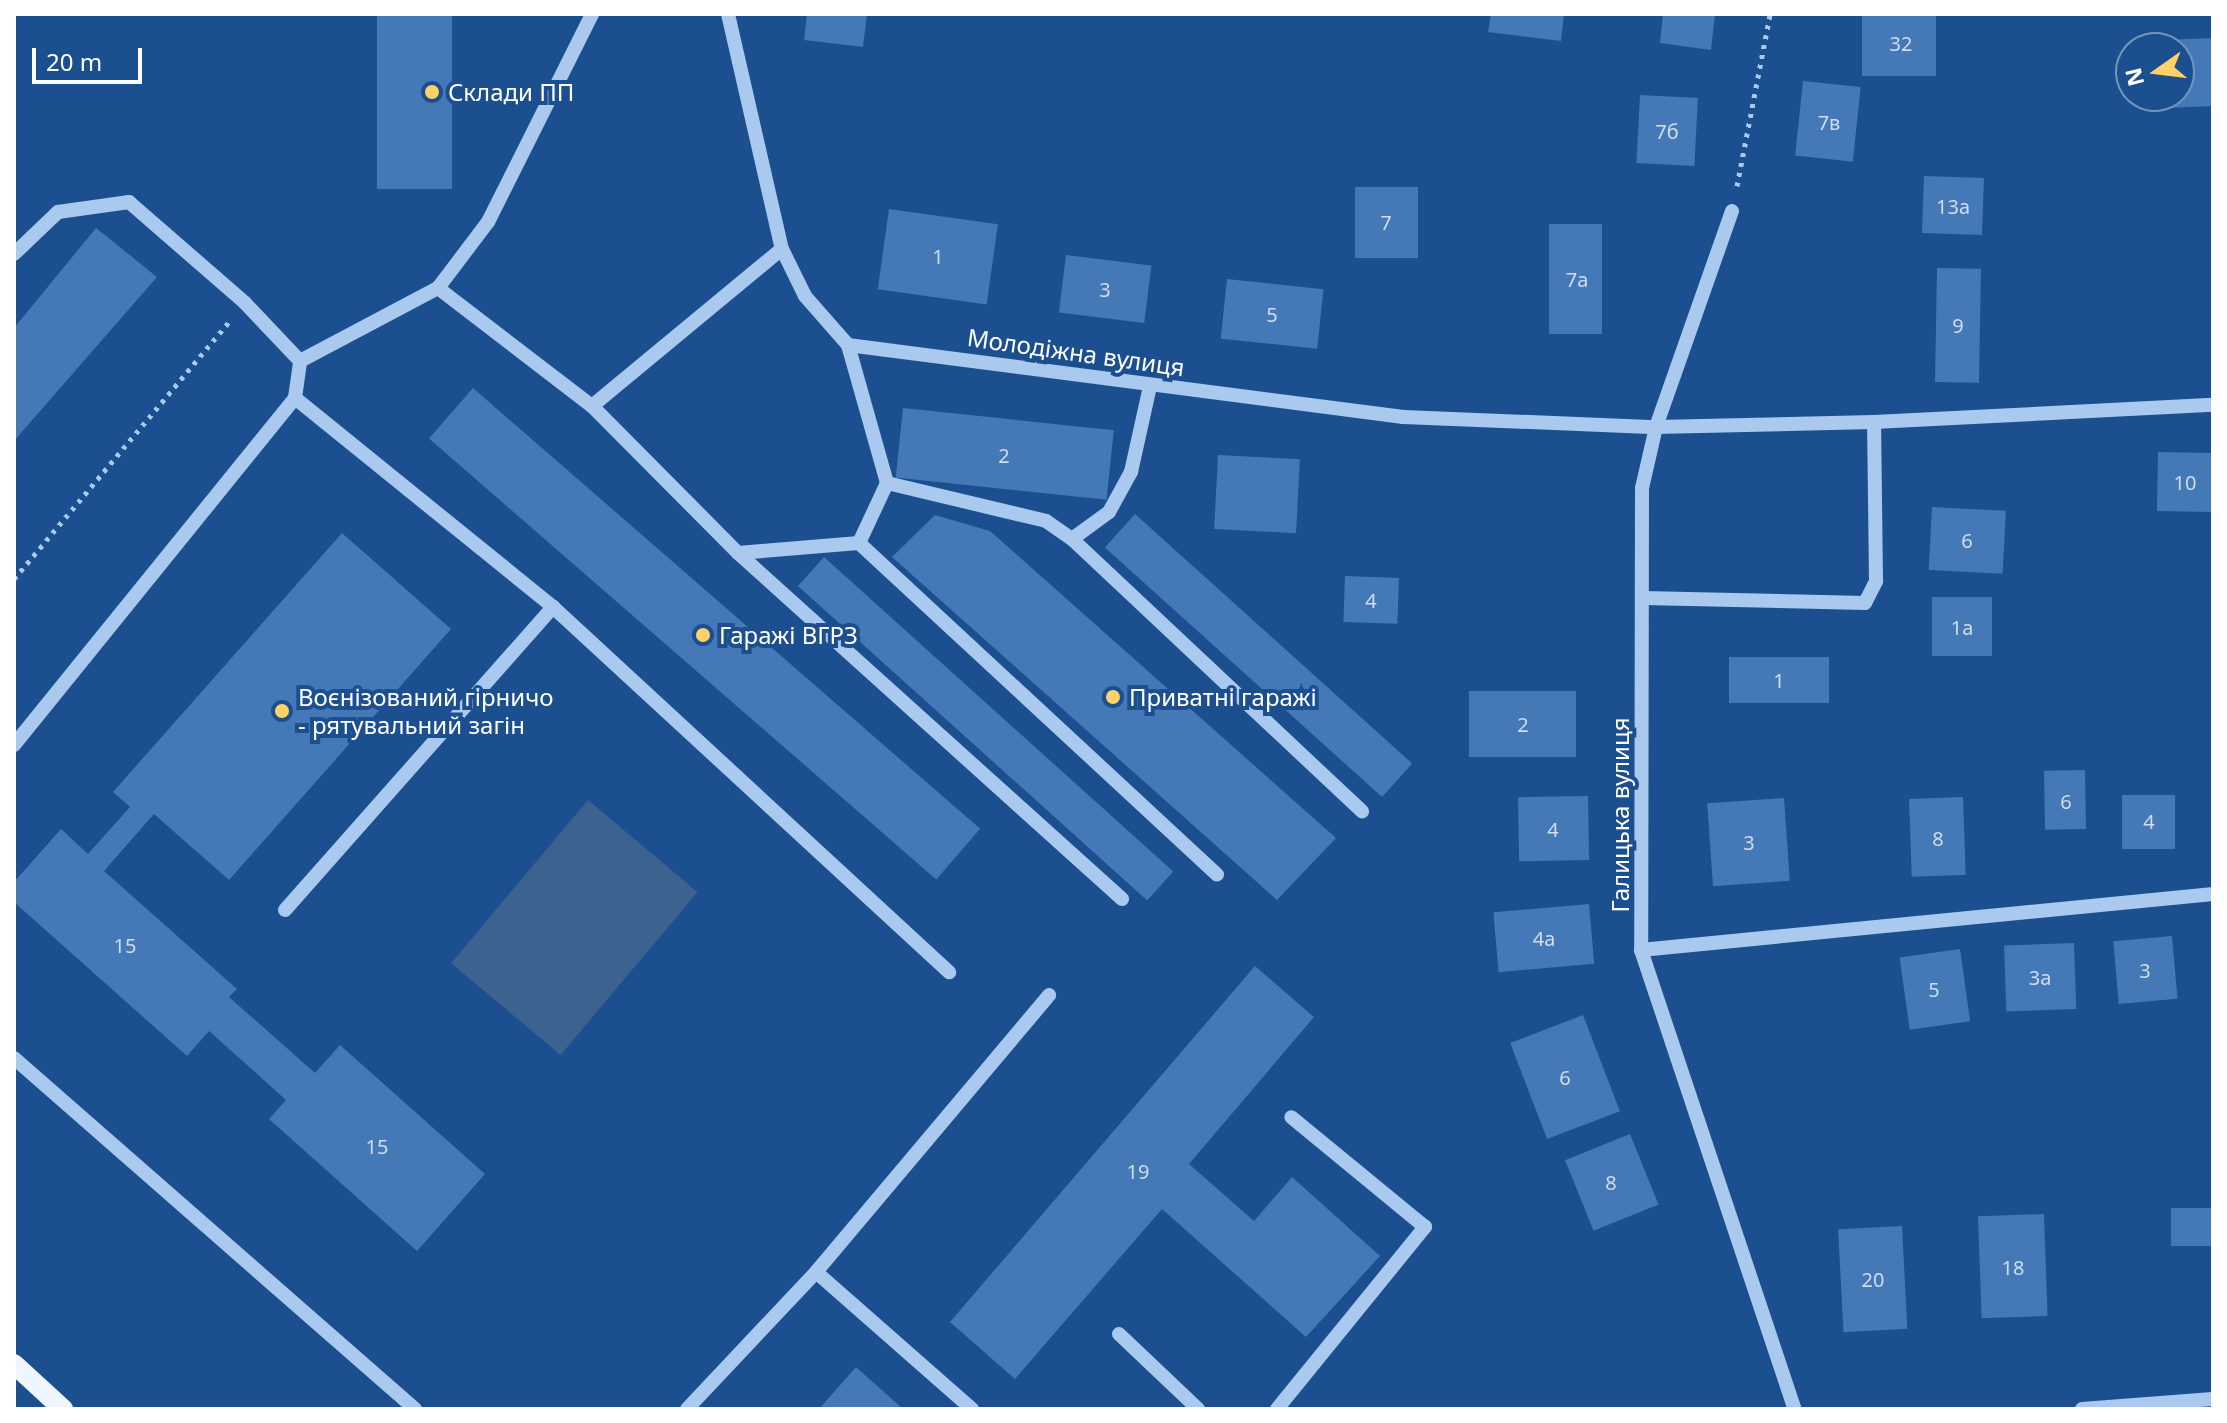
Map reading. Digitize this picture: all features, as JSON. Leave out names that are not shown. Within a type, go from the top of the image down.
[{"type":"main road","points":[[14,1364],[63,1409]]},
{"type":"street","points":[[300,361],[438,288],[488,222],[592,14]]},
{"type":"street","points":[[728,14],[782,249],[805,296],[848,345],[887,483],[859,543]]},
{"type":"street","points":[[14,254],[58,212],[129,202],[245,303],[300,361]]},
{"type":"street","name":"Галицька вулиця","points":[[1732,211],[1656,427],[1642,488],[1641,950],[1795,1409]]},
{"type":"street","points":[[592,406],[782,249]]},
{"type":"street","points":[[438,288],[592,406],[738,553],[1122,899]]},
{"type":"street","name":"Молодіжна вулиця","points":[[848,345],[1403,417],[1656,427],[1874,422],[2213,405]]},
{"type":"street","points":[[14,745],[295,398],[300,361]]},
{"type":"street","points":[[1072,539],[1109,512],[1131,472],[1150,386]]},
{"type":"street","points":[[295,398],[553,607],[949,972]]},
{"type":"street","points":[[1643,598],[1865,603],[1876,581],[1874,422]]},
{"type":"street","points":[[887,483],[1046,521],[1072,539],[1362,811]]},
{"type":"street","points":[[738,553],[859,543],[1217,875]]},
{"type":"street","points":[[285,910],[553,607]]},
{"type":"street","points":[[1641,950],[2213,894]]},
{"type":"street","points":[[687,1409],[816,1272],[1049,995]]},
{"type":"street","points":[[14,1058],[415,1409]]},
{"type":"street","points":[[1277,1409],[1425,1227],[1291,1117]]},
{"type":"street","points":[[816,1272],[972,1409]]},
{"type":"street","points":[[1119,1334],[1198,1409]]},
{"type":"street","points":[[2082,1409],[2213,1399]]},
{"type":"path","points":[[1732,211],[1770,14]]},
{"type":"path","points":[[14,579],[245,303]]},
{"type":"water","points":[[588,800],[698,892],[561,1055],[451,963]]},
{"type":"building","name":"Склади ПП","points":[[377,14],[452,14],[452,189],[377,189]]},
{"type":"building","points":[[807,14],[867,14],[863,47],[804,40]]},
{"type":"building","points":[[1491,14],[1564,14],[1561,41],[1488,32]]},
{"type":"building","points":[[1663,14],[1715,14],[1711,50],[1660,43]]},
{"type":"building","points":[[1862,14],[1936,14],[1936,76],[1862,76]]},
{"type":"building","points":[[2213,38],[2213,106],[2195,107],[2195,39]]},
{"type":"building","points":[[1803,81],[1861,87],[1853,162],[1795,156]]},
{"type":"building","points":[[1640,95],[1698,98],[1694,166],[1636,163]]},
{"type":"building","points":[[1924,176],[1984,178],[1982,235],[1922,233]]},
{"type":"building","points":[[1355,187],[1418,187],[1418,258],[1355,258]]},
{"type":"building","points":[[889,209],[998,224],[987,305],[878,289]]},
{"type":"building","points":[[1549,224],[1602,224],[1602,334],[1549,334]]},
{"type":"building","points":[[96,228],[157,277],[14,441],[14,328]]},
{"type":"building","points":[[1066,255],[1151,265],[1144,323],[1059,313]]},
{"type":"building","points":[[1937,268],[1981,269],[1979,383],[1935,382]]},
{"type":"building","points":[[1227,279],[1323,289],[1317,349],[1221,339]]},
{"type":"building","name":"Гаражі ВГРЗ","points":[[473,388],[980,829],[936,879],[429,439]]},
{"type":"building","points":[[903,408],[1114,430],[1107,500],[896,478]]},
{"type":"building","points":[[2158,452],[2213,453],[2212,512],[2157,511]]},
{"type":"building","points":[[1218,455],[1300,459],[1296,533],[1214,529]]},
{"type":"building","points":[[1932,507],[2006,511],[2003,574],[1929,570]]},
{"type":"building","name":"Приватні гаражі","points":[[1135,514],[1412,764],[1382,797],[1105,547]]},
{"type":"building","name":"Приватні гаражі","points":[[935,515],[990,531],[1336,838],[1277,900],[892,557]]},
{"type":"building","points":[[342,533],[451,629],[229,880],[154,814],[104,871],[237,989],[229,997],[315,1073],[340,1045],[485,1174],[417,1251],[269,1119],[286,1100],[209,1031],[187,1056],[14,902],[14,882],[61,829],[88,854],[130,807],[113,792]]},
{"type":"building","points":[[824,557],[1173,871],[1147,900],[798,586]]},
{"type":"building","points":[[1345,576],[1399,578],[1397,624],[1343,622]]},
{"type":"building","points":[[1932,597],[1992,597],[1992,656],[1932,656]]},
{"type":"building","points":[[1729,657],[1829,657],[1829,703],[1729,703]]},
{"type":"building","points":[[1469,691],[1576,691],[1576,757],[1469,757]]},
{"type":"building","points":[[2085,770],[2086,829],[2045,830],[2044,771]]},
{"type":"building","points":[[2122,795],[2175,795],[2175,849],[2122,849]]},
{"type":"building","points":[[1588,796],[1589,860],[1519,861],[1518,797]]},
{"type":"building","points":[[1963,797],[1966,875],[1912,877],[1909,799]]},
{"type":"building","points":[[1784,798],[1790,881],[1713,886],[1707,803]]},
{"type":"building","points":[[1589,904],[1594,964],[1499,972],[1493,912]]},
{"type":"building","points":[[2172,936],[2177,999],[2119,1004],[2113,941]]},
{"type":"building","points":[[2074,943],[2076,1009],[2006,1011],[2004,945]]},
{"type":"building","points":[[1960,949],[1970,1021],[1910,1030],[1900,957]]},
{"type":"building","points":[[1255,966],[1314,1017],[1189,1164],[1254,1221],[1292,1177],[1380,1256],[1306,1337],[1162,1209],[1015,1379],[950,1322]]},
{"type":"building","points":[[1583,1015],[1620,1111],[1547,1139],[1510,1043]]},
{"type":"building","points":[[1630,1134],[1658,1204],[1594,1231],[1565,1160]]},
{"type":"building","points":[[2171,1208],[2213,1208],[2213,1246],[2171,1246]]},
{"type":"building","points":[[2044,1214],[2048,1316],[1982,1318],[1978,1216]]},
{"type":"building","points":[[1902,1226],[1907,1329],[1843,1332],[1838,1229]]},
{"type":"building","points":[[856,1367],[903,1409],[819,1409]]},
{"type":"place","name":"Склади ПП","points":[[432,92]]},
{"type":"place","name":"Гаражі ВГРЗ","points":[[703,635]]},
{"type":"place","name":"Приватні гаражі","points":[[1113,697]]},
{"type":"place","name":"Воєнізований гірничо - рятувальний загін","points":[[282,711]]}]
